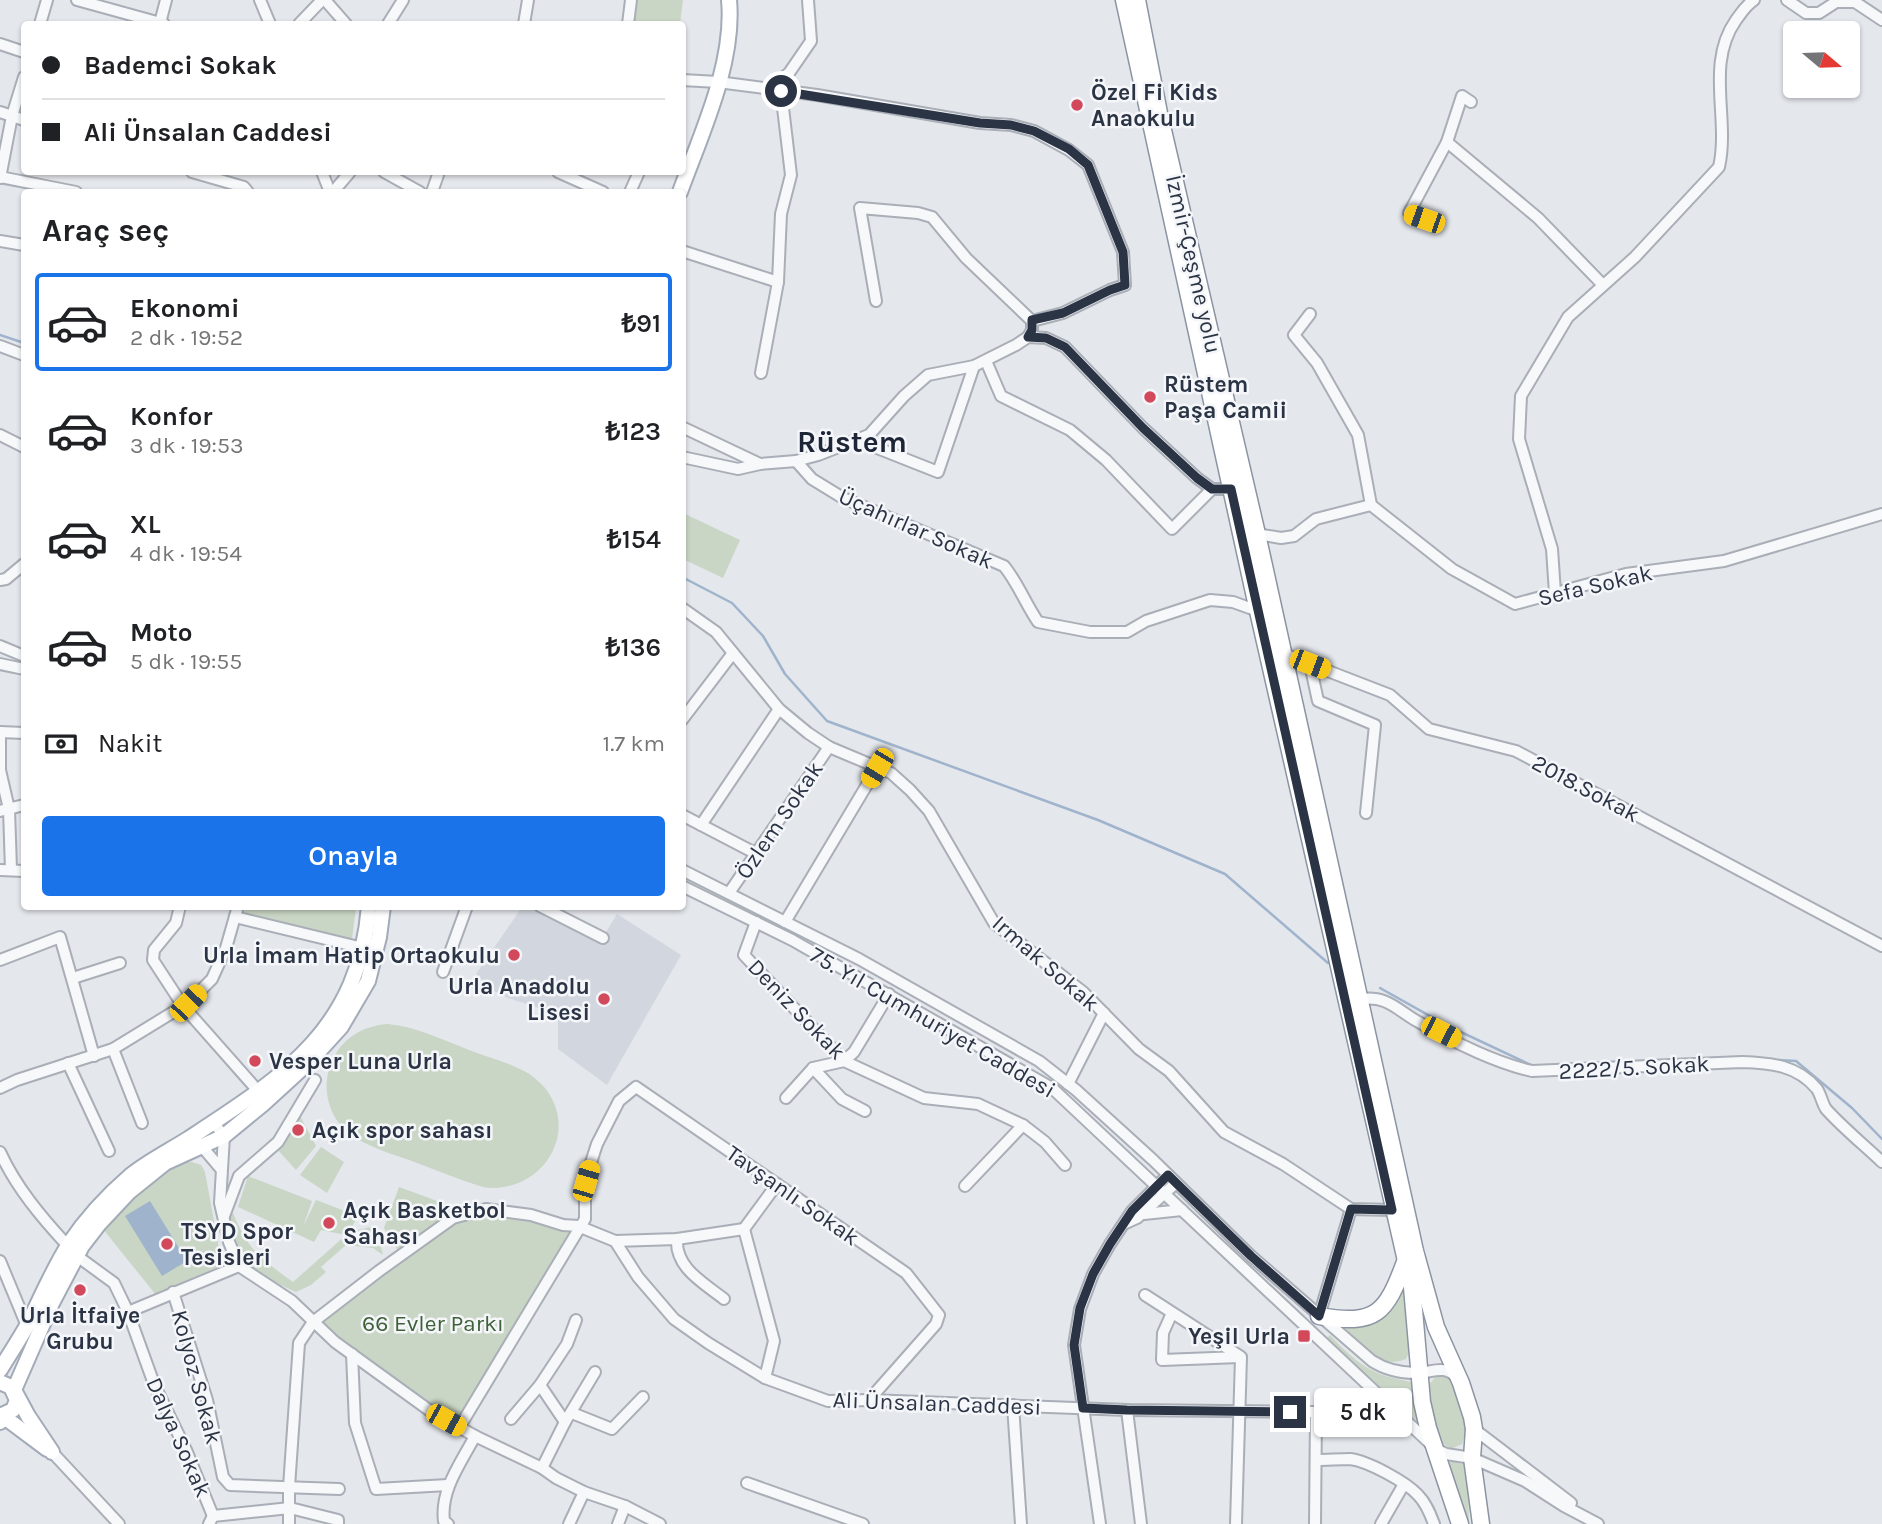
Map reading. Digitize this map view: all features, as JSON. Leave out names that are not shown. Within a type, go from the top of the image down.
[{"type":"highway","name":"İzmir-Çeşme yolu","points":[[1124,0],[1392,1210],[1412,1287],[1428,1428],[1436,1449]]},
{"type":"highway","name":"İzmir-Çeşme yolu","points":[[1137,0],[1159,113],[1284,653],[1415,1251],[1436,1327],[1461,1383],[1474,1429],[1472,1458]]},
{"type":"highway","points":[[1319,1316],[1342,1320],[1377,1314],[1390,1299],[1405,1262]]},
{"type":"highway","points":[[1436,1449],[1460,1524]]},
{"type":"highway","points":[[1472,1458],[1481,1524]]},
{"type":"main road","points":[[681,189],[725,64],[731,24],[729,0]]},
{"type":"main road","points":[[198,1141],[213,1122],[259,1092],[314,1042],[336,1014],[353,984],[367,935],[369,910]]},
{"type":"main road","points":[[52,1452],[1,1418],[15,1406],[14,1390],[84,1224],[130,1176],[198,1141],[224,1136],[310,1061],[341,1027],[368,981],[382,910]]},
{"type":"main road","points":[[0,1370],[73,1251]]},
{"type":"main road","points":[[0,1382],[14,1390],[52,1452]]},
{"type":"street","points":[[41,21],[47,0]]},
{"type":"street","points":[[77,0],[151,21]]},
{"type":"street","points":[[162,21],[166,0]]},
{"type":"street","points":[[260,0],[269,21]]},
{"type":"street","points":[[302,21],[324,0],[343,21]]},
{"type":"street","points":[[389,21],[403,0]]},
{"type":"street","points":[[524,21],[528,0]]},
{"type":"street","points":[[628,21],[631,0]]},
{"type":"street","points":[[768,89],[789,73],[811,41],[808,0]]},
{"type":"street","points":[[1555,593],[1552,549],[1519,439],[1521,396],[1568,317],[1635,257],[1720,167],[1723,148],[1718,76],[1726,34],[1747,4],[1754,0]]},
{"type":"street","points":[[1787,0],[1806,13],[1819,13],[1836,2],[1855,2],[1882,20]]},
{"type":"street","points":[[0,44],[21,51]]},
{"type":"street","points":[[686,80],[718,82],[980,123],[1011,125],[1034,131],[1069,149],[1088,165],[1123,252],[1125,285],[1063,313],[1032,320]]},
{"type":"street","points":[[21,87],[12,116],[0,177],[61,189]]},
{"type":"street","points":[[761,373],[778,282],[781,214],[791,175],[781,91]]},
{"type":"street","points":[[1424,219],[1409,213],[1447,142],[1462,96],[1471,102]]},
{"type":"street","points":[[0,113],[21,119]]},
{"type":"street","points":[[1447,142],[1538,218],[1603,285]]},
{"type":"street","points":[[202,175],[245,189]]},
{"type":"street","points":[[334,189],[347,175]]},
{"type":"street","points":[[389,175],[415,189]]},
{"type":"street","points":[[565,175],[596,189]]},
{"type":"street","points":[[686,458],[738,469],[796,461],[818,455],[869,435],[904,396],[928,375],[974,366],[1028,337],[1032,330],[1032,320],[966,258],[932,217],[860,208],[876,301]]},
{"type":"street","points":[[0,241],[21,244]]},
{"type":"street","points":[[686,252],[778,282]]},
{"type":"street","points":[[1257,534],[1281,538],[1294,536],[1315,519],[1371,505],[1357,435],[1317,363],[1294,335],[1310,314]]},
{"type":"street","points":[[1028,337],[1046,338],[1065,347],[1143,428],[1212,489],[1231,489]]},
{"type":"street","points":[[0,346],[21,354]]},
{"type":"street","points":[[986,360],[1001,396],[1070,430],[1105,460],[1172,530],[1212,489]]},
{"type":"street","points":[[857,439],[937,472],[974,366]]},
{"type":"street","points":[[686,429],[760,464]]},
{"type":"street","points":[[0,435],[21,446]]},
{"type":"street","name":"Üçahırlar Sokak","points":[[796,461],[812,479],[843,498],[1004,566],[1015,580],[1024,602],[1038,622],[1090,632],[1127,632],[1146,621],[1210,600],[1233,601],[1258,611]]},
{"type":"street","name":"Sefa Sokak","points":[[1371,505],[1452,569],[1515,604],[1626,574],[1724,561],[1882,514]]},
{"type":"street","points":[[0,580],[6,579],[21,566]]},
{"type":"street","name":"Irmak Sokak","points":[[686,611],[716,632],[779,709],[808,733],[829,747],[891,773],[929,811],[994,923],[1083,992],[1139,1049],[1169,1071],[1224,1132],[1283,1164],[1351,1209]]},
{"type":"street","points":[[0,646],[21,655]]},
{"type":"street","points":[[686,715],[733,653]]},
{"type":"street","name":"2018.Sokak","points":[[1284,653],[1390,695],[1429,729],[1516,751],[1882,946]]},
{"type":"street","points":[[0,664],[21,668]]},
{"type":"street","points":[[1310,664],[1318,701],[1375,725],[1366,813]]},
{"type":"street","points":[[701,825],[779,709]]},
{"type":"street","points":[[6,870],[0,732],[21,733]]},
{"type":"street","name":"Özlem Sokak","points":[[729,893],[829,747]]},
{"type":"street","points":[[785,922],[877,768]]},
{"type":"street","points":[[686,817],[755,853]]},
{"type":"street","name":"75. Yıl Cumhuriyet Caddesi","points":[[686,872],[859,958],[1039,1061],[1068,1084],[1251,1256],[1354,1347],[1384,1369],[1420,1373],[1445,1370],[1453,1373],[1461,1383]]},
{"type":"street","name":"75. Yıl Cumhuriyet Caddesi","points":[[686,888],[756,922],[1052,1088],[1436,1449]]},
{"type":"street","points":[[179,910],[176,923],[154,950],[153,960],[183,1006],[259,1092]]},
{"type":"street","points":[[0,1088],[113,1049],[183,1006],[212,979],[226,948],[237,910]]},
{"type":"street","points":[[240,910],[363,948]]},
{"type":"street","points":[[443,972],[466,910]]},
{"type":"street","points":[[548,910],[603,938]]},
{"type":"street","name":"Deniz Sokak","points":[[756,922],[744,955],[844,1061],[924,1098],[978,1104],[1023,1125],[1045,1142],[1065,1165]]},
{"type":"street","points":[[0,960],[60,937],[94,1056]]},
{"type":"street","points":[[73,978],[120,963]]},
{"type":"street","points":[[786,1098],[813,1068],[844,1061],[854,1052],[888,995]]},
{"type":"street","name":"2222/5. Sokak","points":[[1360,999],[1390,1002],[1413,1019],[1483,1054],[1516,1068],[1532,1071],[1742,1062],[1785,1066],[1803,1076],[1818,1090],[1825,1107],[1882,1163]]},
{"type":"street","points":[[1068,1084],[1104,1013]]},
{"type":"street","points":[[113,1049],[142,1124]]},
{"type":"street","points":[[68,1063],[109,1151]]},
{"type":"street","points":[[813,1068],[842,1099],[865,1111]]},
{"type":"street","points":[[223,1219],[239,1175],[278,1142],[315,1080]]},
{"type":"street","name":"Tavşanlı Sokak","points":[[578,1226],[585,1219],[586,1181],[597,1144],[619,1101],[636,1087],[906,1273],[938,1319],[869,1400]]},
{"type":"street","points":[[213,1122],[224,1136],[220,1203],[239,1266],[292,1301],[352,1354],[433,1413],[584,1492],[625,1506],[660,1524]]},
{"type":"street","points":[[965,1186],[1023,1125]]},
{"type":"street","points":[[198,1141],[221,1168]]},
{"type":"street","name":"Dalya Sokak","points":[[0,1152],[5,1174],[45,1222],[73,1251],[114,1283],[128,1312],[154,1384],[186,1450],[211,1520]]},
{"type":"street","points":[[1141,1215],[1172,1179]]},
{"type":"street","points":[[289,1524],[299,1343],[313,1322],[453,1218],[486,1209],[531,1215],[563,1225],[578,1226],[615,1241],[677,1239],[744,1229],[777,1184]]},
{"type":"street","points":[[1100,1524],[1074,1345],[1080,1308],[1093,1274],[1132,1211],[1160,1191]]},
{"type":"street","points":[[1319,1316],[1351,1209],[1392,1210]]},
{"type":"street","points":[[1126,1223],[1141,1215],[1182,1210]]},
{"type":"street","points":[[459,1428],[578,1226]]},
{"type":"street","points":[[744,1229],[774,1341],[765,1378]]},
{"type":"street","points":[[677,1239],[676,1249],[684,1268],[724,1299]]},
{"type":"street","name":"Ali Ünsalan Caddesi","points":[[615,1241],[638,1278],[674,1319],[765,1378],[828,1401],[869,1400],[1127,1410],[1316,1412],[1317,1460]]},
{"type":"street","points":[[0,1261],[27,1326]]},
{"type":"street","points":[[128,1312],[239,1266]]},
{"type":"street","name":"Kolyoz Sokak","points":[[173,1292],[208,1400],[223,1477],[230,1485],[339,1489]]},
{"type":"street","points":[[1145,1295],[1241,1357]]},
{"type":"street","points":[[1172,1312],[1163,1333],[1162,1360],[1241,1357]]},
{"type":"street","points":[[511,1419],[540,1385],[567,1344],[576,1320]]},
{"type":"street","points":[[352,1354],[355,1423],[376,1489],[449,1485]]},
{"type":"street","points":[[1236,1524],[1241,1357]]},
{"type":"street","points":[[542,1468],[596,1372]]},
{"type":"street","points":[[540,1385],[568,1418],[612,1429],[643,1396]]},
{"type":"street","points":[[1013,1405],[1021,1524]]},
{"type":"street","points":[[1127,1410],[1140,1524]]},
{"type":"street","points":[[1474,1429],[1598,1524]]},
{"type":"street","points":[[446,1523],[443,1512],[449,1485],[475,1436]]},
{"type":"street","points":[[1436,1449],[1447,1454],[1472,1458],[1525,1481],[1598,1524]]},
{"type":"street","points":[[52,1452],[119,1524]]},
{"type":"street","points":[[1315,1524],[1317,1460],[1356,1460],[1404,1484],[1420,1496],[1434,1524]]},
{"type":"street","points":[[1476,1487],[1482,1473],[1494,1467]]},
{"type":"street","points":[[747,1483],[863,1524]]},
{"type":"street","points":[[1381,1524],[1404,1484]]},
{"type":"street","points":[[569,1524],[584,1492]]},
{"type":"street","points":[[618,1524],[625,1506]]},
{"type":"street","points":[[211,1520],[290,1508],[338,1522]]},
{"type":"shaded area","points":[[520,910],[534,910],[600,942],[617,914],[681,955],[607,1085],[558,1049],[558,1014],[508,998],[492,990],[476,974]]},
{"type":"green space","points":[[635,0],[683,0],[680,21],[633,21]]},
{"type":"green space","points":[[686,514],[740,540],[723,578],[686,560]]},
{"type":"green space","points":[[237,910],[356,910],[352,939],[268,920],[235,917]]},
{"type":"green space","points":[[387,1024],[418,1030],[504,1062],[540,1083],[555,1106],[559,1125],[556,1142],[548,1159],[537,1172],[521,1182],[503,1187],[483,1187],[377,1149],[342,1127],[334,1116],[328,1098],[327,1076],[332,1061],[341,1046],[354,1035],[370,1027]]},
{"type":"green space","name":"Açık spor sahası","points":[[299,1114],[316,1146],[296,1170],[277,1149]]},
{"type":"green space","points":[[321,1147],[344,1162],[327,1193],[300,1175]]},
{"type":"green space","name":"TSYD Spor Tesisleri","points":[[192,1162],[201,1165],[205,1172],[222,1265],[156,1295],[99,1224],[165,1163]]},
{"type":"green space","points":[[248,1176],[312,1201],[303,1227],[316,1200],[358,1216],[349,1232],[375,1226],[383,1255],[373,1248],[346,1245],[321,1267],[326,1272],[311,1285],[296,1292],[239,1266],[223,1219],[233,1213],[250,1245],[272,1267],[293,1282],[346,1235],[321,1230],[314,1242],[238,1207]]},
{"type":"green space","points":[[399,1187],[459,1209],[402,1251],[397,1249],[384,1228]]},
{"type":"green space","name":"66 Evler Parkı","points":[[486,1209],[578,1226],[459,1428],[313,1322],[453,1218]]},
{"type":"green space","points":[[1405,1289],[1410,1350],[1406,1359],[1396,1362],[1377,1358],[1336,1324],[1391,1308]]},
{"type":"green space","points":[[1330,1335],[1364,1366],[1380,1374],[1411,1382],[1418,1422],[1327,1338]]},
{"type":"green space","points":[[1437,1375],[1443,1375],[1454,1383],[1468,1426],[1462,1444],[1451,1449],[1438,1440],[1434,1433],[1427,1387]]},
{"type":"green space","points":[[1451,1461],[1466,1465],[1468,1470],[1469,1524],[1449,1465]]},
{"type":"water","points":[[150,1201],[187,1261],[162,1276],[125,1216]]},
{"type":"waterway","points":[[0,335],[21,342]]},
{"type":"waterway","points":[[686,579],[732,603],[763,636],[785,674],[827,721],[1098,820],[1225,874],[1328,963]]},
{"type":"waterway","points":[[1380,988],[1446,1025],[1533,1066]]},
{"type":"waterway","points":[[1777,1060],[1796,1061],[1852,1108],[1882,1139]]},
{"type":"place","name":"Özel Fi Kids Anaokulu","points":[[1077,105]]},
{"type":"place","name":"Rüstem Paşa Camii","points":[[1150,397]]},
{"type":"place","name":"Urla İmam Hatip Ortaokulu","points":[[514,955]]},
{"type":"place","name":"Urla Anadolu Lisesi","points":[[604,999]]},
{"type":"place","name":"Vesper Luna Urla","points":[[255,1061]]},
{"type":"place","name":"Açık spor sahası","points":[[298,1130]]},
{"type":"place","name":"Açık Basketbol Sahası","points":[[329,1223]]},
{"type":"place","name":"TSYD Spor Tesisleri","points":[[167,1244]]},
{"type":"place","name":"Urla İtfaiye Grubu","points":[[80,1290]]},
{"type":"place","name":"Yeşil Urla","points":[[1304,1336]]},
{"type":"district","name":"Rüstem","points":[[852,442]]},
{"type":"route","points":[[781,91],[980,123],[1011,125],[1034,131],[1069,149],[1088,165],[1123,252],[1125,285],[1063,313],[1032,320],[1032,330],[1028,337],[1046,338],[1065,347],[1143,428],[1197,478],[1212,489],[1231,489],[1392,1210],[1351,1209],[1319,1316],[1251,1256],[1168,1175],[1132,1211],[1101,1259],[1080,1308],[1074,1345],[1083,1408],[1290,1412]]}]
